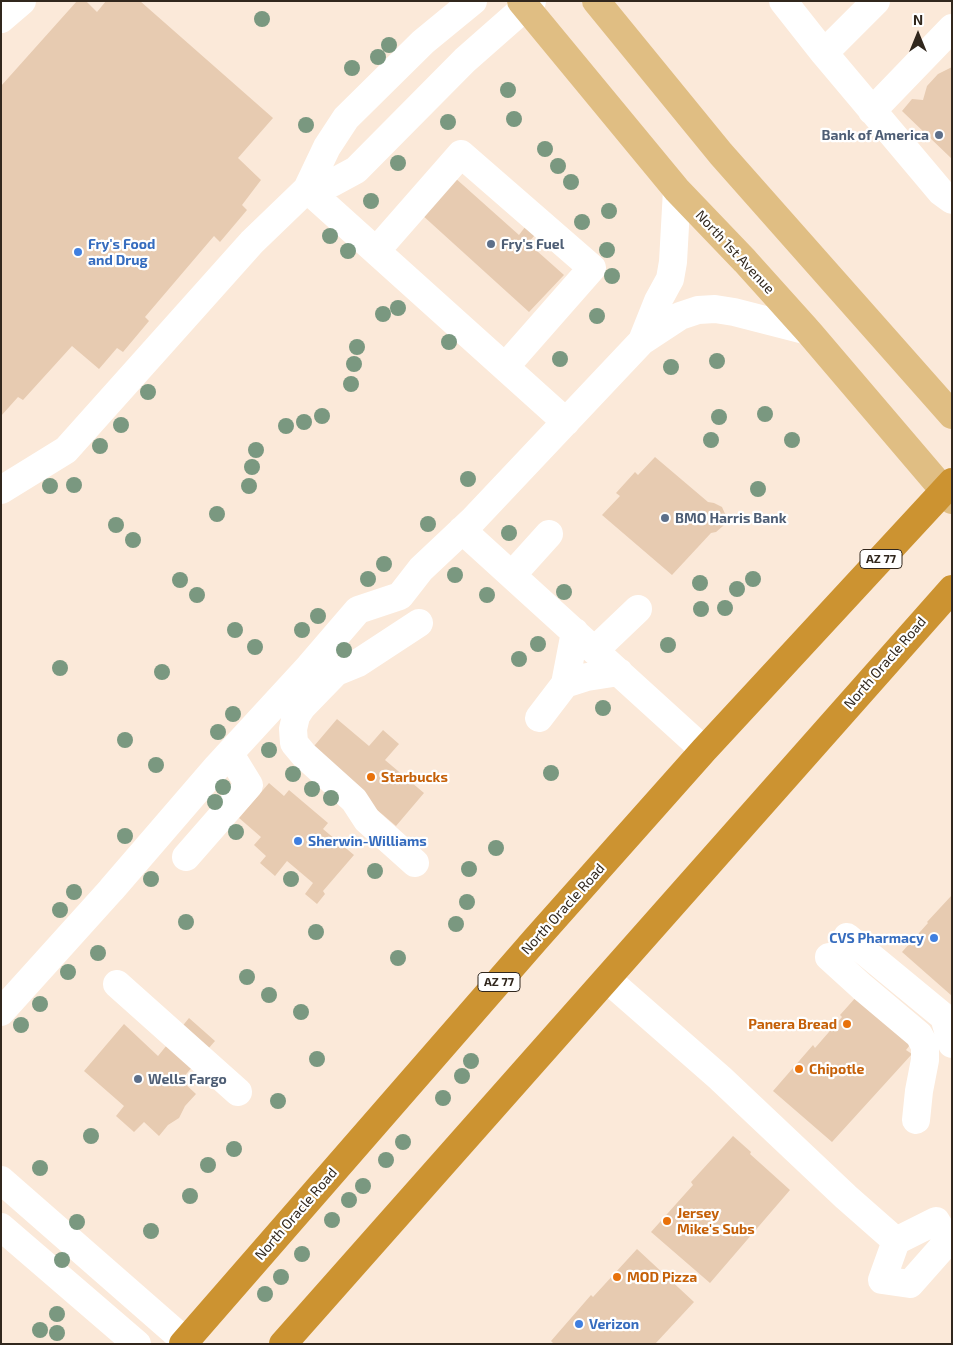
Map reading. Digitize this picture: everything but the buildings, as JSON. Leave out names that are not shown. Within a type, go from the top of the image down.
[{"type":"highway","name":"North Oracle Road","points":[[185,1343],[704,750],[949,491]]},
{"type":"highway","name":"North Oracle Road","points":[[283,1344],[952,589]]},
{"type":"main road","points":[[596,1],[721,154],[952,415]]},
{"type":"main road","name":"North 1st Avenue","points":[[526,3],[677,190],[745,261],[949,491]]},
{"type":"lane","points":[[1,20],[22,1]]},
{"type":"lane","points":[[1,490],[66,450],[252,242],[307,189],[327,146],[346,118],[423,42],[473,1]]},
{"type":"lane","points":[[782,1],[941,192],[952,200]]},
{"type":"lane","points":[[824,53],[876,1]]},
{"type":"lane","points":[[307,189],[332,182],[356,170],[465,60],[526,3]]},
{"type":"lane","points":[[872,111],[952,28]]},
{"type":"lane","points":[[376,251],[460,154],[592,268],[505,367]]},
{"type":"lane","points":[[307,189],[566,422]]},
{"type":"lane","points":[[642,341],[658,301],[670,279],[673,262],[677,190]]},
{"type":"lane","points":[[1,1012],[358,610],[400,596],[421,569],[462,530],[642,341],[680,316],[698,310],[715,309],[734,312],[808,331]]},
{"type":"lane","points":[[462,530],[704,750]]},
{"type":"lane","points":[[512,575],[549,534]]},
{"type":"lane","points":[[596,650],[638,609]]},
{"type":"lane","points":[[415,863],[367,820],[354,800],[304,755],[294,742],[293,729],[296,716],[302,707],[336,672],[358,663],[419,623]]},
{"type":"lane","points":[[539,718],[565,684],[575,632]]},
{"type":"lane","points":[[565,684],[587,677],[619,672]]},
{"type":"lane","points":[[186,857],[249,785],[230,754]]},
{"type":"lane","points":[[847,937],[948,1020],[952,1044]]},
{"type":"lane","points":[[829,956],[862,988],[919,1035],[924,1046],[925,1060],[916,1120]]},
{"type":"lane","points":[[607,979],[720,1078],[846,1197],[896,1241]]},
{"type":"lane","points":[[118,984],[238,1092]]},
{"type":"lane","points":[[1,1180],[185,1343]]},
{"type":"lane","points":[[36,1211],[7,1232],[137,1344]]},
{"type":"place","name":"Bank of America","points":[[939,135]]},
{"type":"place","name":"Fry's Fuel","points":[[491,244]]},
{"type":"place","name":"Fry's Food and Drug","points":[[78,252]]},
{"type":"place","name":"BMO Harris Bank","points":[[665,518]]},
{"type":"place","name":"Starbucks","points":[[371,777]]},
{"type":"place","name":"Sherwin-Williams","points":[[298,841]]},
{"type":"place","name":"CVS Pharmacy","points":[[934,938]]},
{"type":"place","name":"Panera Bread","points":[[847,1024]]},
{"type":"place","name":"Chipotle","points":[[799,1069]]},
{"type":"place","name":"Wells Fargo","points":[[138,1079]]},
{"type":"place","name":"Jersey Mike's Subs","points":[[667,1221]]},
{"type":"place","name":"MOD Pizza","points":[[617,1277]]},
{"type":"place","name":"Verizon","points":[[579,1324]]}]
